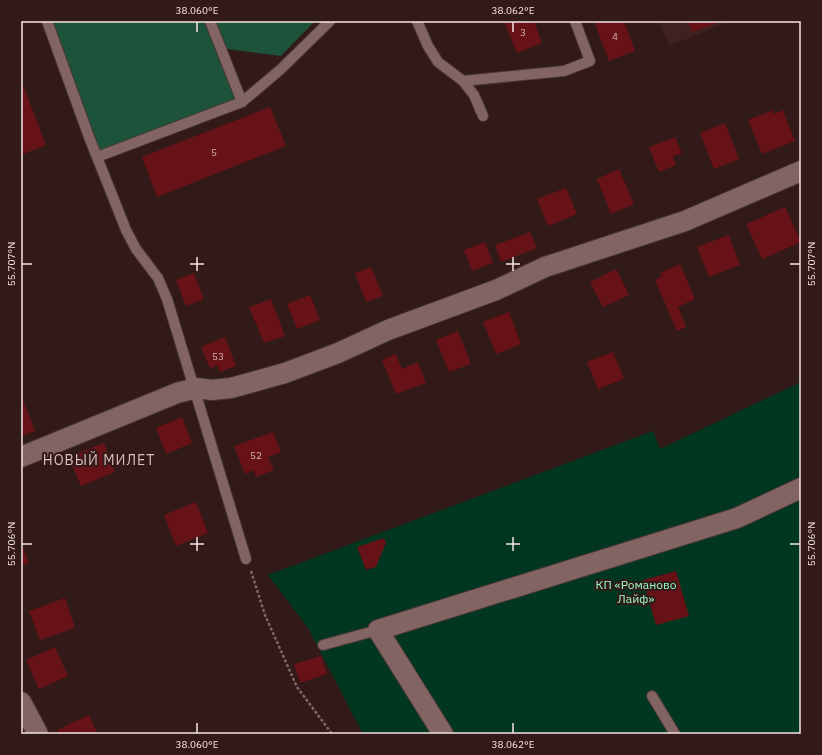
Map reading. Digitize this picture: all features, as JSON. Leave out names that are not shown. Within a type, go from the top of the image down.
[{"type":"street","points":[[21,457],[177,393],[196,388],[212,390],[231,388],[285,372],[338,353],[388,330],[496,290],[545,267],[685,221],[801,171]]},
{"type":"street","points":[[443,734],[378,630],[737,518],[801,488]]},
{"type":"street","points":[[21,702],[38,734]]},
{"type":"lane","points":[[48,21],[97,157],[126,230],[136,248],[158,278],[167,300],[196,388],[246,559]]},
{"type":"lane","points":[[210,21],[242,102]]},
{"type":"lane","points":[[97,157],[242,102],[281,69],[330,21]]},
{"type":"lane","points":[[417,21],[428,46],[438,62],[463,81],[474,95],[484,116]]},
{"type":"lane","points":[[463,81],[564,71],[590,62],[575,21]]},
{"type":"lane","points":[[323,645],[378,630]]},
{"type":"lane","points":[[652,696],[675,734]]},
{"type":"path","points":[[246,559],[265,615],[297,687],[332,734]]},
{"type":"shaded area","points":[[658,21],[731,21],[669,46]]},
{"type":"green space","points":[[48,21],[315,21],[281,56],[220,48],[242,102],[97,157]]},
{"type":"green space","name":"КП «Романово Лайф»","points":[[801,382],[801,734],[363,734],[308,628],[268,575],[653,431],[660,449]]},
{"type":"building","points":[[504,21],[534,21],[542,43],[517,53]]},
{"type":"building","points":[[594,21],[624,21],[635,51],[609,61]]},
{"type":"building","points":[[688,21],[722,21],[692,32]]},
{"type":"building","points":[[21,80],[46,145],[21,155]]},
{"type":"building","points":[[270,107],[286,146],[157,197],[142,157]]},
{"type":"building","points":[[773,110],[774,114],[783,110],[795,141],[762,154],[748,120]]},
{"type":"building","points":[[725,123],[739,159],[714,169],[700,133]]},
{"type":"building","points":[[675,137],[682,153],[673,157],[676,165],[659,172],[649,147]]},
{"type":"building","points":[[619,169],[634,204],[611,214],[597,179]]},
{"type":"building","points":[[566,188],[577,214],[548,226],[537,199]]},
{"type":"building","points":[[785,207],[801,242],[762,259],[746,224]]},
{"type":"building","points":[[530,232],[537,248],[501,262],[495,245]]},
{"type":"building","points":[[729,235],[740,265],[709,277],[697,247]]},
{"type":"building","points":[[485,242],[493,263],[472,271],[464,250]]},
{"type":"building","points":[[680,264],[695,299],[678,307],[686,327],[677,331],[655,280],[661,277],[660,273]]},
{"type":"building","points":[[371,267],[383,296],[366,302],[355,273]]},
{"type":"building","points":[[616,269],[629,295],[603,307],[590,282]]},
{"type":"building","points":[[194,273],[204,299],[186,306],[176,280]]},
{"type":"building","points":[[310,295],[320,320],[297,329],[287,304]]},
{"type":"building","points":[[271,299],[285,336],[264,343],[249,307]]},
{"type":"building","points":[[509,312],[521,344],[496,354],[483,322]]},
{"type":"building","points":[[458,331],[471,364],[449,372],[436,340]]},
{"type":"building","points":[[225,337],[236,366],[220,372],[218,365],[210,368],[201,347]]},
{"type":"building","points":[[613,352],[624,379],[598,389],[587,362]]},
{"type":"building","points":[[396,354],[402,369],[418,362],[426,383],[396,394],[382,360]]},
{"type":"building","points":[[21,395],[35,431],[21,436]]},
{"type":"building","points":[[182,417],[192,443],[166,454],[156,428]]},
{"type":"building","points":[[273,432],[281,452],[268,457],[274,470],[256,477],[254,470],[245,474],[234,446]]},
{"type":"building","points":[[104,443],[115,472],[81,486],[69,457]]},
{"type":"building","points":[[196,502],[208,533],[176,546],[164,515]]},
{"type":"building","points":[[384,538],[386,543],[376,567],[366,570],[357,547]]},
{"type":"building","points":[[21,543],[29,563],[21,566]]},
{"type":"building","points":[[676,571],[689,616],[656,625],[643,580]]},
{"type":"building","points":[[65,598],[75,628],[40,640],[29,611]]},
{"type":"building","points":[[55,647],[68,676],[39,689],[26,660]]},
{"type":"building","points":[[321,656],[327,674],[300,683],[294,664]]},
{"type":"building","points":[[89,715],[97,733],[59,734],[57,730]]},
{"type":"district","name":"НОВЫЙ МИЛЕТ","points":[[99,460]]}]
